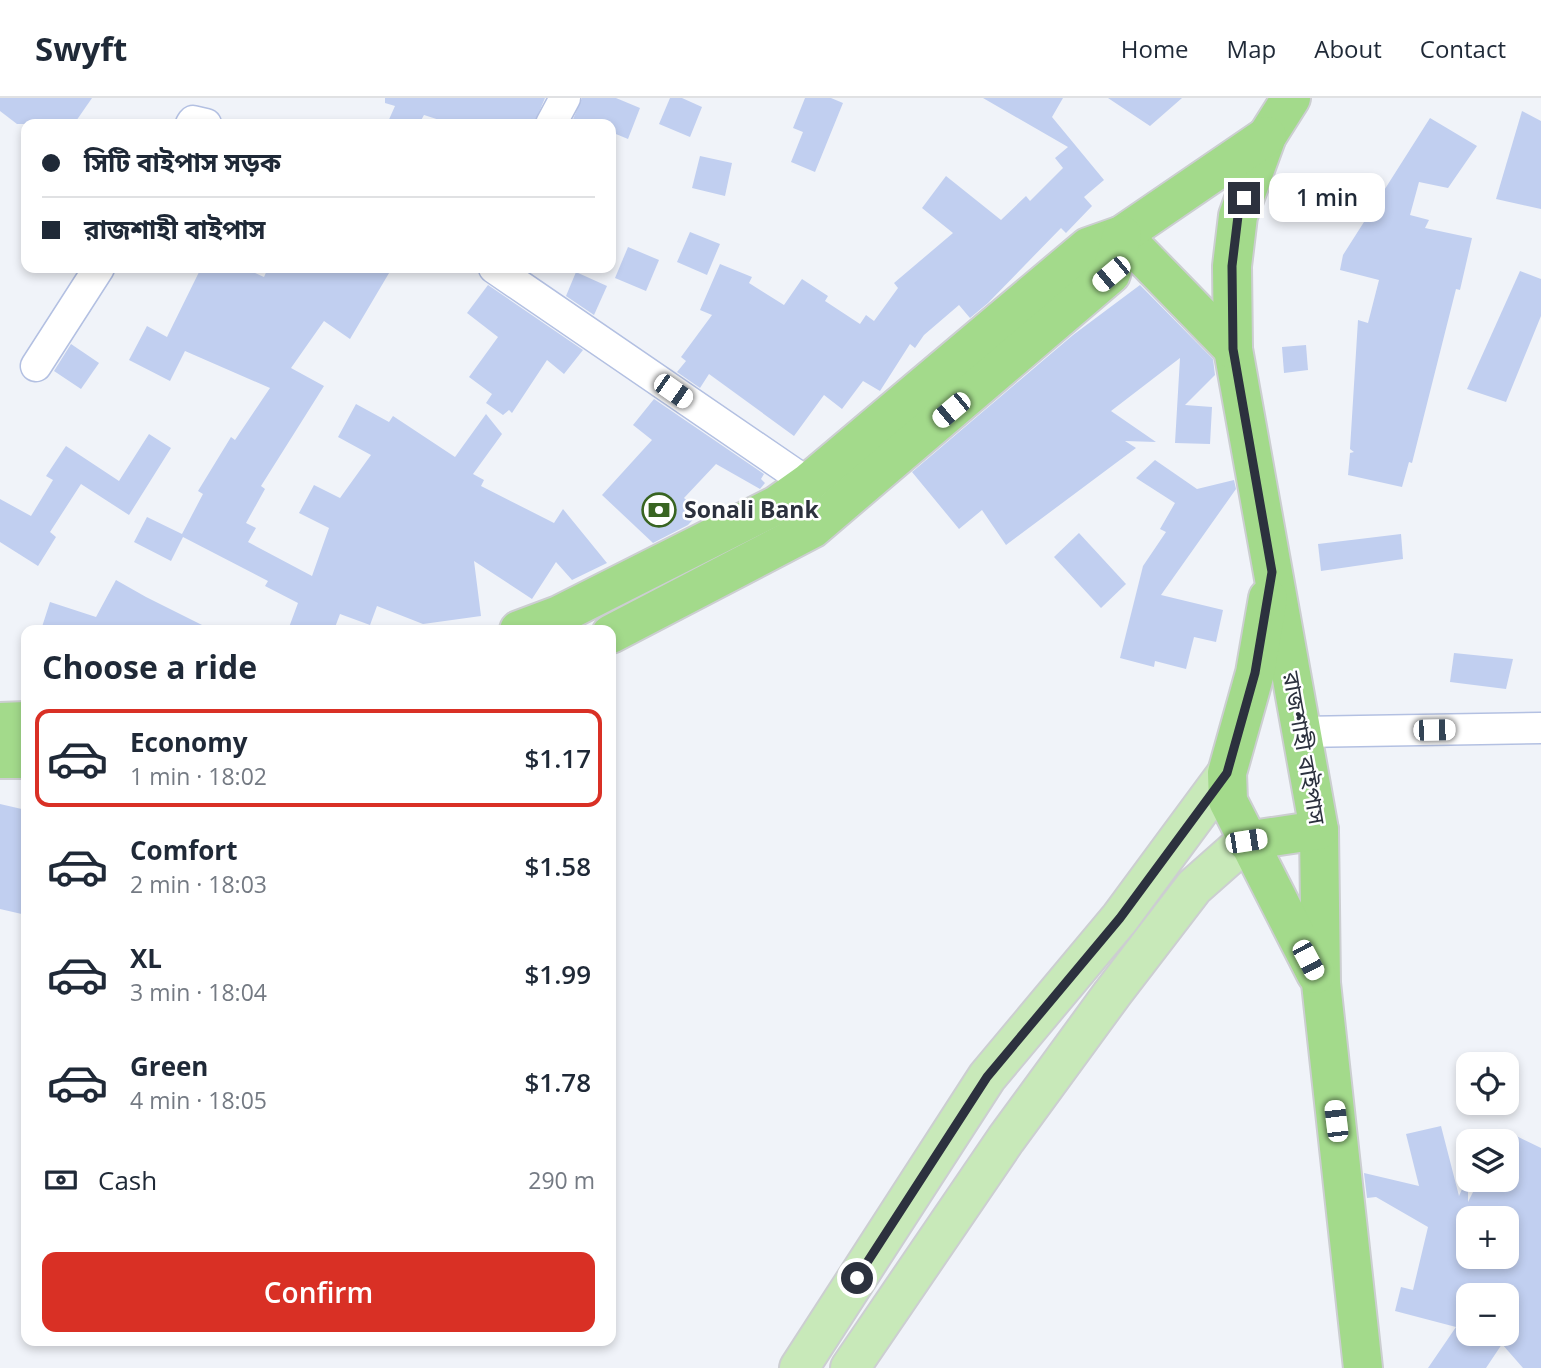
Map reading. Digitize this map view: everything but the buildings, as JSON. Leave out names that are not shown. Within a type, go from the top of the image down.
[{"type":"highway","points":[[532,625],[559,615],[777,505],[808,484],[1088,247],[1122,235],[1267,136],[1291,98]]},
{"type":"highway","name":"রাজশাহী বাইপাস","points":[[1267,136],[1238,216],[1232,266],[1233,349],[1319,830],[1321,983],[1363,1368]]},
{"type":"highway","points":[[1122,235],[1233,349]]},
{"type":"highway","points":[[616,631],[812,529],[1111,274],[1122,235]]},
{"type":"highway","points":[[1272,572],[1255,673],[1227,773],[1228,801],[1246,841],[1321,983]]},
{"type":"highway","points":[[0,722],[21,721]]},
{"type":"highway","points":[[0,759],[21,759]]},
{"type":"highway","points":[[1246,841],[1319,830]]},
{"type":"main road","points":[[799,1368],[987,1077],[1120,918],[1227,773]]},
{"type":"main road","points":[[850,1368],[1006,1139],[1112,994],[1194,887],[1246,841]]},
{"type":"street","points":[[554,119],[565,98]]},
{"type":"street","points":[[36,366],[96,273]]},
{"type":"street","points":[[501,273],[808,484]]},
{"type":"street","points":[[1300,732],[1541,728]]},
{"type":"place","name":"Sonali Bank","points":[[659,510]]},
{"type":"route","points":[[857,1278],[987,1077],[1120,918],[1227,773],[1255,673],[1272,572],[1233,349],[1232,266],[1238,216],[1244,198]]}]
